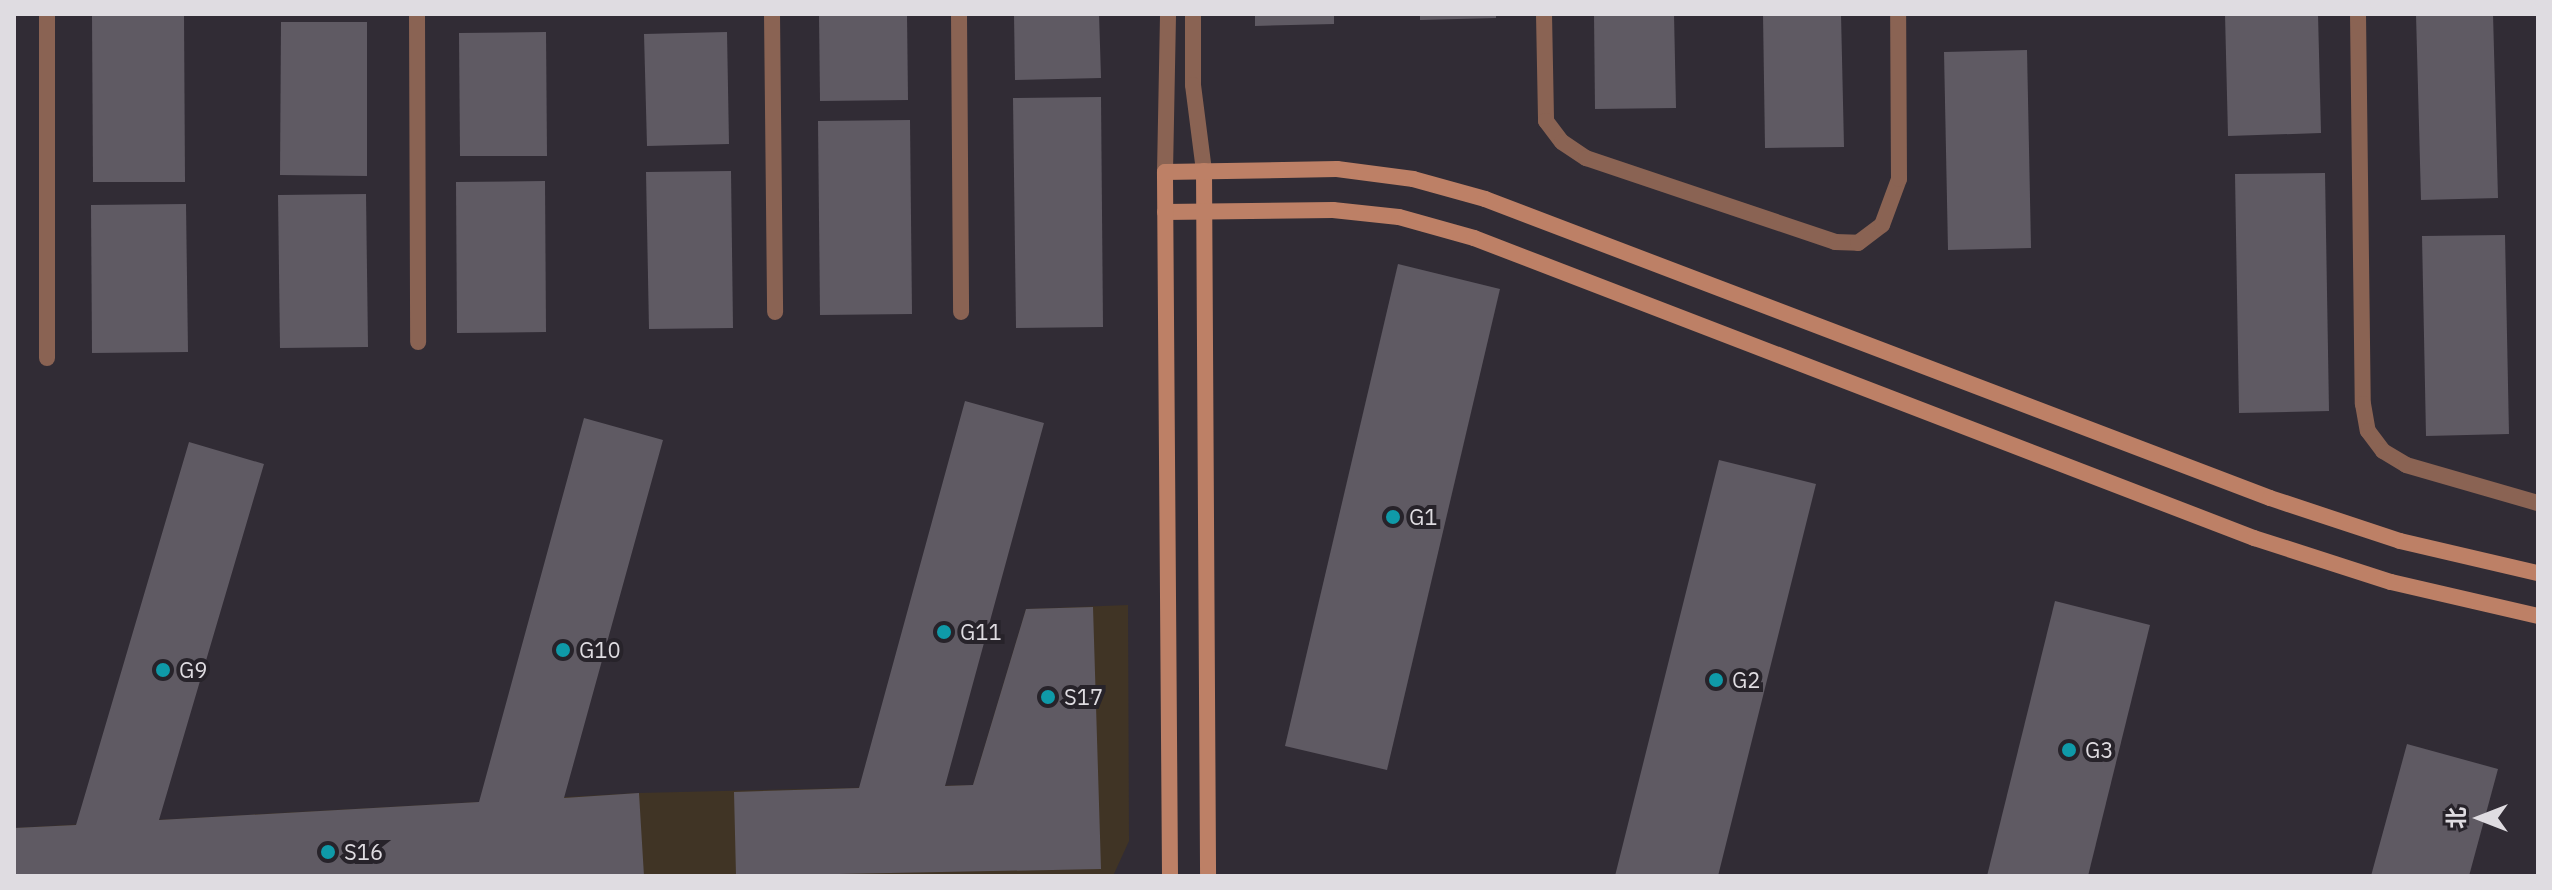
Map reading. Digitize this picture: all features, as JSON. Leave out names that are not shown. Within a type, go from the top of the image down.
[{"type":"street","points":[[47,14],[47,358]]},
{"type":"street","points":[[417,14],[418,342]]},
{"type":"street","points":[[772,14],[775,312]]},
{"type":"street","points":[[959,14],[961,312]]},
{"type":"street","points":[[1168,14],[1165,212],[1170,876]]},
{"type":"street","points":[[1193,14],[1193,85],[1204,171],[1208,876]]},
{"type":"street","points":[[1544,14],[1546,121],[1562,142],[1615,168],[1835,242],[1858,243],[1882,225],[1899,179],[1898,14]]},
{"type":"street","points":[[2358,14],[2363,404],[2368,431],[2383,451],[2406,465],[2538,503]]},
{"type":"street","points":[[1165,172],[1337,169],[1413,179],[1485,199],[2270,498],[2400,541],[2538,573]]},
{"type":"street","points":[[1165,212],[1333,210],[1399,217],[1474,238],[2254,538],[2391,582],[2538,616]]},
{"type":"shaded area","points":[[1128,605],[1129,841],[1113,876],[14,876],[14,828],[639,793],[973,785],[1026,609]]},
{"type":"building","points":[[819,14],[907,14],[908,100],[820,101]]},
{"type":"building","points":[[1014,14],[1099,14],[1101,78],[1015,80]]},
{"type":"building","points":[[1255,14],[1334,14],[1334,24],[1255,26]]},
{"type":"building","points":[[1420,14],[1496,14],[1496,18],[1420,20]]},
{"type":"building","points":[[1594,14],[1674,14],[1676,108],[1595,109]]},
{"type":"building","points":[[1763,14],[1841,14],[1844,147],[1765,148]]},
{"type":"building","points":[[2225,14],[2318,14],[2321,133],[2228,136]]},
{"type":"building","points":[[2416,14],[2493,14],[2498,198],[2421,200]]},
{"type":"building","points":[[92,15],[184,15],[185,182],[93,182]]},
{"type":"building","points":[[281,22],[367,22],[367,176],[280,175]]},
{"type":"building","points":[[546,32],[547,156],[460,156],[459,33]]},
{"type":"building","points":[[727,32],[729,144],[647,146],[644,34]]},
{"type":"building","points":[[2027,50],[2031,248],[1948,250],[1944,52]]},
{"type":"building","points":[[1101,97],[1103,327],[1016,328],[1013,98]]},
{"type":"building","points":[[910,120],[912,314],[820,315],[818,121]]},
{"type":"building","points":[[731,171],[733,328],[649,329],[646,172]]},
{"type":"building","points":[[2325,173],[2329,411],[2239,413],[2235,174]]},
{"type":"building","points":[[545,181],[546,332],[457,333],[456,182]]},
{"type":"building","points":[[366,194],[368,347],[280,348],[278,195]]},
{"type":"building","points":[[186,204],[188,352],[92,353],[91,205]]},
{"type":"building","points":[[2505,235],[2509,434],[2426,436],[2422,236]]},
{"type":"building","name":"G1","points":[[1398,264],[1500,289],[1387,770],[1285,746]]},
{"type":"building","name":"S17","points":[[965,401],[1044,423],[945,786],[973,785],[1026,609],[1093,607],[1101,869],[736,876],[734,792],[859,788]]},
{"type":"building","points":[[584,418],[663,440],[564,798],[639,793],[644,876],[14,876],[14,828],[76,825],[189,442],[264,464],[159,820],[479,802]]},
{"type":"building","name":"G2","points":[[1719,460],[1816,484],[1718,876],[1615,876]]},
{"type":"building","name":"G3","points":[[2055,601],[2150,625],[2088,876],[1987,876]]},
{"type":"building","points":[[2407,744],[2498,769],[2469,876],[2371,876]]},
{"type":"place","name":"G1","points":[[1393,517]]},
{"type":"place","name":"G11","points":[[944,632]]},
{"type":"place","name":"G10","points":[[563,650]]},
{"type":"place","name":"G9","points":[[163,670]]},
{"type":"place","name":"G2","points":[[1716,680]]},
{"type":"place","name":"S17","points":[[1048,697]]},
{"type":"place","name":"G3","points":[[2069,750]]},
{"type":"place","name":"S16","points":[[328,852]]}]
